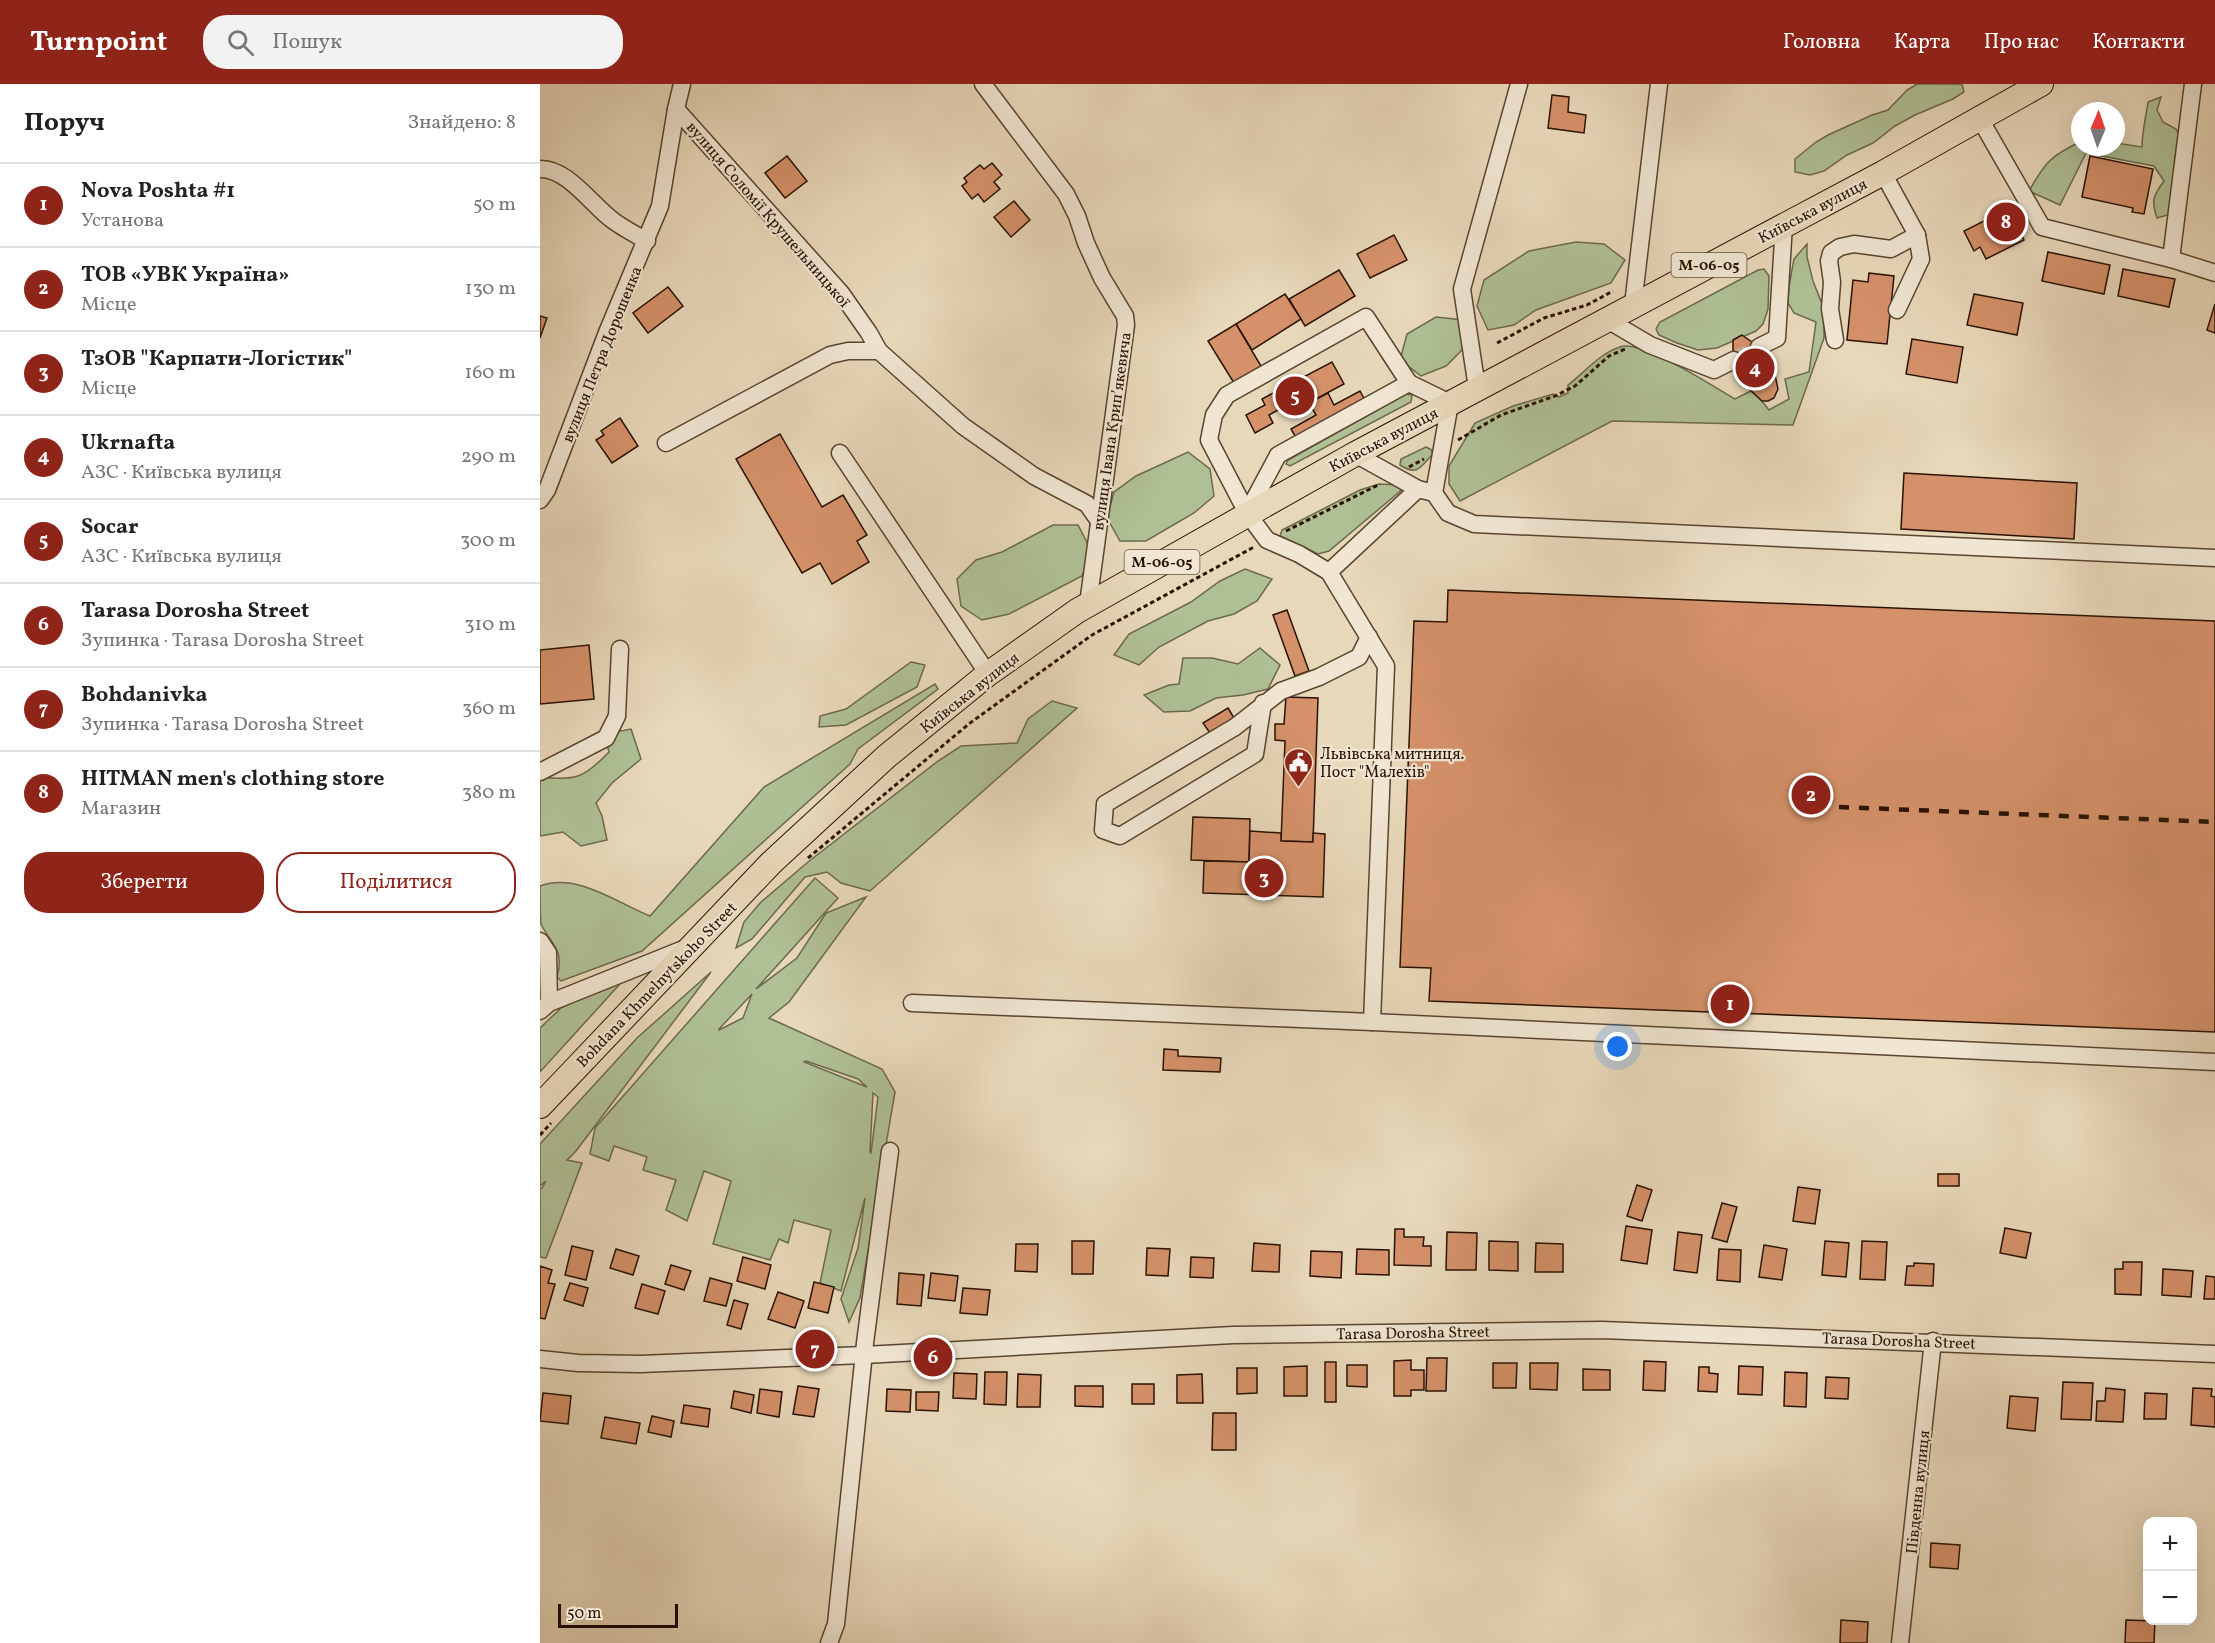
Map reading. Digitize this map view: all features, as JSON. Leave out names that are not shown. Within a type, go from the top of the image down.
[{"type":"highway","name":"Київська вулиця","points":[[771,863],[887,756],[988,674],[1088,604],[1355,454],[1883,173],[2041,84]]},
{"type":"highway","name":"Bohdana Khmelnytskoho Street","points":[[547,1112],[693,945],[771,863]]},
{"type":"street","name":"вулиця Петра Дорошенка","points":[[540,500],[547,490],[608,330],[660,206],[682,84]]},
{"type":"street","name":"вулиця Івана Крипʼякевича","points":[[983,84],[1066,194],[1102,278],[1125,316],[1126,325],[1088,604]]},
{"type":"street","points":[[1478,388],[1462,289],[1519,84]]},
{"type":"street","points":[[1633,306],[1659,84]]},
{"type":"street","points":[[2171,259],[2193,84]]},
{"type":"street","name":"вулиця Соломії Крушельницької","points":[[676,109],[841,293],[879,351],[963,426],[1034,476],[1086,504],[1099,521]]},
{"type":"street","points":[[1980,119],[2042,227],[2171,259],[2215,273]]},
{"type":"street","points":[[540,170],[547,169],[568,179],[614,222],[647,241]]},
{"type":"street","points":[[1883,173],[1917,235],[1920,258],[1897,310]]},
{"type":"street","points":[[1759,347],[1777,338],[1785,224]]},
{"type":"street","points":[[1835,340],[1830,309],[1832,282],[1829,261],[1831,253],[1840,247],[1854,244],[1891,249],[1917,235]]},
{"type":"street","points":[[1329,572],[1426,491],[1442,449],[1450,403],[1409,383],[1366,316],[1227,395],[1214,415],[1209,440],[1247,513],[1267,540],[1299,554],[1329,572],[1386,666],[1372,1022]]},
{"type":"street","points":[[1606,319],[1650,345],[1714,370],[1734,360]]},
{"type":"street","points":[[666,443],[830,355],[848,351],[879,351]]},
{"type":"street","points":[[1247,513],[1278,455],[1409,383]]},
{"type":"street","points":[[840,453],[988,674]]},
{"type":"street","points":[[1355,454],[1426,491],[1448,513],[1474,524],[2215,558]]},
{"type":"street","points":[[1263,703],[1256,754],[1120,836],[1103,830],[1105,804],[1235,727],[1263,703],[1281,691],[1319,677],[1359,657],[1369,637]]},
{"type":"street","points":[[540,772],[606,738],[617,716],[620,649]]},
{"type":"street","points":[[540,941],[548,953],[544,1007],[693,945]]},
{"type":"street","points":[[912,1003],[1372,1022],[2215,1062]]},
{"type":"street","points":[[829,1643],[836,1624],[864,1355],[890,1151]]},
{"type":"street","name":"Tarasa Dorosha Street","points":[[540,1359],[578,1363],[640,1364],[864,1355],[1128,1340],[1361,1332],[1602,1330],[1933,1341],[2215,1354]]},
{"type":"street","name":"Південна вулиця","points":[[1900,1643],[1933,1341]]},
{"type":"street","points":[[836,1624],[842,1643]]},
{"type":"path","points":[[1497,343],[1544,318],[1587,305],[1612,291]]},
{"type":"path","points":[[800,865],[970,723],[1092,635],[1267,540],[1395,476],[1501,415],[1555,396],[1575,386],[1615,352],[1650,345]]},
{"type":"path","points":[[540,1135],[547,1112]]},
{"type":"green space","points":[[1917,84],[1962,84],[1964,92],[1895,126],[1873,143],[1847,155],[1824,171],[1810,175],[1795,172],[1795,159],[1816,142],[1872,115],[1888,110],[1907,90]]},
{"type":"green space","points":[[2161,97],[2157,110],[2163,122],[2176,129],[2183,141],[2171,214],[2157,218],[2154,199],[2164,181],[2154,166],[2102,156],[2125,156],[2125,144],[2142,147],[2148,102]]},
{"type":"green space","points":[[2071,147],[2071,156],[2084,156],[2060,205],[2029,191],[2049,161]]},
{"type":"green space","points":[[1576,242],[1604,244],[1625,260],[1611,283],[1536,310],[1514,325],[1488,330],[1477,306],[1484,280],[1529,251]]},
{"type":"green space","points":[[1807,244],[1807,257],[1813,281],[1824,309],[1824,338],[1793,425],[1612,421],[1460,501],[1449,484],[1449,466],[1475,423],[1513,406],[1553,394],[1559,397],[1568,393],[1568,385],[1599,358],[1620,347],[1630,346],[1660,357],[1735,399],[1753,390],[1769,410],[1789,399],[1785,379],[1809,372],[1816,322],[1794,313],[1788,303],[1794,259]]},
{"type":"green space","points":[[1764,269],[1769,276],[1768,309],[1763,324],[1756,331],[1717,348],[1698,350],[1659,335],[1656,329],[1660,322],[1758,270]]},
{"type":"green space","points":[[1436,317],[1463,320],[1465,347],[1446,366],[1421,376],[1400,360],[1407,334]]},
{"type":"green space","points":[[1406,394],[1412,395],[1411,402],[1290,466],[1286,464],[1288,460]]},
{"type":"green space","points":[[1426,447],[1432,450],[1432,455],[1418,469],[1410,470],[1400,465],[1401,459]]},
{"type":"green space","points":[[1188,452],[1210,469],[1214,496],[1194,513],[1146,541],[1120,541],[1107,518],[1114,492],[1136,476]]},
{"type":"green space","points":[[1379,484],[1400,485],[1404,488],[1329,551],[1318,554],[1280,536],[1282,530],[1360,490]]},
{"type":"green space","points":[[1053,525],[1078,525],[1091,550],[1082,576],[1009,614],[982,620],[961,606],[957,579],[976,560],[1002,552]]},
{"type":"green space","points":[[1245,569],[1272,579],[1257,601],[1234,614],[1208,621],[1159,647],[1139,665],[1114,655],[1129,634],[1191,602],[1220,581]]},
{"type":"green space","points":[[1260,648],[1280,665],[1268,689],[1216,698],[1190,711],[1164,712],[1144,695],[1169,685],[1179,684],[1183,658],[1212,658],[1238,664]]},
{"type":"green space","points":[[911,662],[925,665],[917,687],[846,725],[819,727],[820,716],[846,709]]},
{"type":"green space","points":[[935,684],[938,689],[858,749],[850,764],[642,951],[561,981],[557,977],[558,953],[541,924],[540,886],[568,883],[582,886],[650,916],[764,787]]},
{"type":"green space","points":[[1052,701],[1077,708],[870,891],[841,883],[827,872],[805,877],[752,939],[736,948],[744,922],[761,902],[808,862],[938,761],[961,746],[1017,743],[1028,719]]},
{"type":"green space","points":[[631,729],[641,759],[612,783],[596,803],[602,816],[607,840],[581,846],[563,832],[540,836],[540,777],[579,776],[609,752],[604,734]]},
{"type":"green space","points":[[815,878],[838,898],[756,989],[797,958],[826,913],[866,897],[789,1002],[769,1018],[882,1069],[895,1092],[860,1298],[849,1322],[841,1299],[858,1248],[865,1198],[841,1291],[820,1283],[831,1230],[794,1220],[788,1243],[779,1239],[770,1260],[713,1244],[731,1181],[704,1171],[687,1221],[666,1210],[676,1180],[643,1170],[647,1157],[614,1146],[609,1161],[590,1154],[595,1128]],"holes":[[[752,994],[743,1018],[719,1030],[719,1029]],[[804,1062],[858,1079],[867,1087]],[[873,1093],[878,1097],[870,1152]]]},
{"type":"green space","points":[[711,972],[567,1160],[582,1163],[546,1258],[540,1257],[540,1188],[546,1181],[540,1186],[540,1144],[637,1038]]},
{"type":"green space","points":[[614,981],[619,981],[619,985],[540,1072],[540,1028],[561,1008]]},
{"type":"building","points":[[1552,95],[1569,97],[1568,112],[1586,115],[1584,133],[1548,128]]},
{"type":"building","points":[[787,156],[807,181],[785,198],[765,173]]},
{"type":"building","points":[[2090,156],[2153,169],[2144,214],[2132,212],[2133,208],[2082,197]]},
{"type":"building","points":[[992,163],[1002,175],[994,182],[1000,189],[984,202],[978,194],[972,199],[962,186],[967,182],[964,178],[980,165],[984,169]]},
{"type":"building","points":[[1014,201],[1030,220],[1011,237],[994,217]]},
{"type":"building","points":[[2011,213],[2024,240],[1986,259],[1980,247],[1974,251],[1964,231],[1990,218],[1992,222]]},
{"type":"building","points":[[1394,235],[1407,260],[1370,278],[1357,254]]},
{"type":"building","points":[[2048,252],[2110,265],[2104,294],[2042,281]]},
{"type":"building","points":[[2123,269],[2175,279],[2169,307],[2118,296]]},
{"type":"building","points":[[1339,270],[1355,296],[1305,326],[1289,299]]},
{"type":"building","points":[[1869,273],[1894,276],[1887,344],[1847,340],[1853,280],[1868,282]]},
{"type":"building","points":[[668,287],[683,306],[648,333],[633,313]]},
{"type":"building","points":[[1285,294],[1301,319],[1252,350],[1236,324]]},
{"type":"building","points":[[1974,294],[2023,303],[2017,335],[1967,325]]},
{"type":"building","points":[[2215,304],[2215,333],[2207,330]]},
{"type":"building","points":[[540,316],[547,318],[540,338]]},
{"type":"building","points":[[1236,324],[1261,366],[1234,383],[1208,341]]},
{"type":"building","points":[[1742,335],[1759,347],[1774,370],[1778,389],[1774,398],[1768,401],[1762,401],[1748,388],[1736,366],[1733,340]]},
{"type":"building","points":[[1912,339],[1963,347],[1957,383],[1906,374]]},
{"type":"building","points":[[1332,362],[1344,384],[1303,406],[1299,399],[1269,415],[1273,423],[1255,433],[1246,415],[1265,405],[1262,399]]},
{"type":"building","points":[[1360,391],[1367,404],[1298,441],[1291,429],[1316,415],[1309,403],[1328,393],[1334,405]]},
{"type":"building","points":[[620,418],[638,446],[612,463],[596,440],[604,435],[601,431]]},
{"type":"building","points":[[780,434],[822,507],[843,495],[867,535],[857,541],[869,562],[832,584],[820,563],[802,573],[736,459]]},
{"type":"building","points":[[1904,473],[2077,483],[2074,539],[1901,529]]},
{"type":"building","points":[[1448,590],[2215,621],[2215,1032],[1429,1001],[1431,968],[1400,967],[1414,621],[1447,622]]},
{"type":"building","points":[[1287,610],[1309,671],[1295,676],[1273,615]]},
{"type":"building","points":[[589,645],[594,699],[540,704],[540,650]]},
{"type":"building","name":"Львівська митниця. Пост \"Малехів\"","points":[[1286,697],[1318,698],[1313,842],[1281,841],[1285,741],[1275,740],[1275,724],[1284,724]]},
{"type":"building","points":[[1228,708],[1234,718],[1210,733],[1203,723]]},
{"type":"building","points":[[1193,817],[1250,819],[1249,862],[1191,860]]},
{"type":"building","points":[[1250,831],[1281,833],[1281,841],[1313,842],[1313,833],[1325,834],[1323,897],[1203,893],[1204,861],[1249,862]]},
{"type":"building","points":[[1164,1049],[1178,1050],[1178,1056],[1221,1058],[1220,1072],[1163,1070]]},
{"type":"building","points":[[1938,1174],[1959,1174],[1959,1186],[1938,1186]]},
{"type":"building","points":[[1637,1185],[1652,1190],[1642,1221],[1627,1216]]},
{"type":"building","points":[[1798,1187],[1820,1190],[1815,1224],[1793,1221]]},
{"type":"building","points":[[1722,1203],[1737,1207],[1727,1242],[1712,1238]]},
{"type":"building","points":[[1626,1226],[1652,1230],[1647,1264],[1621,1260]]},
{"type":"building","points":[[2005,1228],[2031,1233],[2026,1258],[2000,1253]]},
{"type":"building","points":[[1395,1229],[1404,1229],[1404,1237],[1424,1237],[1423,1246],[1431,1246],[1431,1266],[1394,1265]]},
{"type":"building","points":[[1447,1232],[1477,1233],[1476,1270],[1446,1270]]},
{"type":"building","points":[[1678,1232],[1702,1235],[1697,1273],[1674,1270]]},
{"type":"building","points":[[1072,1241],[1094,1241],[1093,1274],[1072,1274]]},
{"type":"building","points":[[1489,1241],[1518,1242],[1518,1271],[1489,1270]]},
{"type":"building","points":[[1825,1241],[1849,1243],[1846,1277],[1822,1275]]},
{"type":"building","points":[[1862,1241],[1887,1242],[1885,1280],[1860,1279]]},
{"type":"building","points":[[1254,1243],[1280,1245],[1279,1272],[1252,1271]]},
{"type":"building","points":[[1536,1243],[1563,1244],[1563,1272],[1535,1272]]},
{"type":"building","points":[[1016,1244],[1038,1244],[1037,1272],[1015,1271]]},
{"type":"building","points":[[1764,1245],[1787,1249],[1782,1280],[1759,1277]]},
{"type":"building","points":[[572,1246],[593,1251],[586,1280],[565,1275]]},
{"type":"building","points":[[1147,1248],[1170,1249],[1168,1276],[1146,1275]]},
{"type":"building","points":[[616,1249],[639,1256],[633,1275],[610,1268]]},
{"type":"building","points":[[1357,1249],[1389,1250],[1389,1275],[1356,1274]]},
{"type":"building","points":[[1719,1249],[1741,1250],[1740,1282],[1717,1280]]},
{"type":"building","points":[[1311,1251],[1342,1252],[1341,1278],[1310,1276]]},
{"type":"building","points":[[743,1257],[771,1265],[765,1289],[737,1281]]},
{"type":"building","points":[[1191,1257],[1214,1258],[1213,1278],[1190,1277]]},
{"type":"building","points":[[2123,1262],[2142,1262],[2141,1295],[2115,1294],[2115,1269],[2123,1269]]},
{"type":"building","points":[[1914,1263],[1934,1264],[1933,1286],[1905,1285],[1907,1266],[1914,1266]]},
{"type":"building","points":[[671,1265],[691,1271],[684,1290],[665,1284]]},
{"type":"building","points":[[540,1266],[552,1270],[548,1283],[555,1284],[545,1319],[540,1318]]},
{"type":"building","points":[[2163,1269],[2193,1271],[2191,1297],[2162,1295]]},
{"type":"building","points":[[899,1273],[924,1275],[921,1306],[897,1304]]},
{"type":"building","points":[[931,1273],[958,1276],[955,1301],[928,1298]]},
{"type":"building","points":[[2206,1276],[2215,1277],[2215,1299],[2204,1299]]},
{"type":"building","points":[[710,1278],[732,1284],[726,1306],[704,1301]]},
{"type":"building","points":[[814,1282],[834,1287],[828,1313],[808,1308]]},
{"type":"building","points":[[570,1283],[588,1288],[583,1306],[564,1300]]},
{"type":"building","points":[[642,1284],[665,1291],[658,1314],[635,1308]]},
{"type":"building","points":[[963,1288],[990,1290],[987,1315],[960,1313]]},
{"type":"building","points":[[778,1292],[804,1301],[795,1328],[768,1319]]},
{"type":"building","points":[[734,1300],[748,1304],[741,1329],[727,1325]]},
{"type":"building","points":[[1427,1358],[1447,1358],[1446,1391],[1426,1391]]},
{"type":"building","points":[[1411,1360],[1411,1370],[1424,1370],[1424,1390],[1411,1390],[1411,1396],[1394,1396],[1394,1361]]},
{"type":"building","points":[[1644,1361],[1666,1362],[1665,1391],[1643,1390]]},
{"type":"building","points":[[1325,1362],[1336,1362],[1336,1402],[1325,1402]]},
{"type":"building","points":[[1493,1363],[1517,1363],[1516,1388],[1493,1388]]},
{"type":"building","points":[[1530,1363],[1558,1363],[1557,1390],[1530,1389]]},
{"type":"building","points":[[1347,1365],[1367,1365],[1367,1387],[1347,1386]]},
{"type":"building","points":[[1307,1366],[1307,1396],[1284,1396],[1284,1367]]},
{"type":"building","points":[[1739,1366],[1763,1367],[1762,1395],[1738,1394]]},
{"type":"building","points":[[1699,1367],[1709,1367],[1709,1373],[1718,1374],[1717,1392],[1698,1391]]},
{"type":"building","points":[[1237,1368],[1257,1368],[1257,1393],[1237,1394]]},
{"type":"building","points":[[1583,1369],[1610,1370],[1610,1390],[1583,1390]]},
{"type":"building","points":[[985,1372],[1007,1372],[1006,1405],[984,1404]]},
{"type":"building","points":[[1785,1372],[1807,1373],[1806,1407],[1784,1406]]},
{"type":"building","points":[[954,1373],[977,1374],[976,1399],[953,1398]]},
{"type":"building","points":[[1018,1374],[1041,1375],[1040,1407],[1017,1407]]},
{"type":"building","points":[[1202,1374],[1203,1403],[1177,1403],[1177,1375]]},
{"type":"building","points":[[1826,1377],[1849,1378],[1848,1399],[1825,1398]]},
{"type":"building","points":[[2063,1382],[2093,1383],[2091,1420],[2061,1419]]},
{"type":"building","points":[[1132,1384],[1154,1384],[1154,1404],[1132,1404]]},
{"type":"building","points":[[798,1386],[819,1389],[814,1417],[793,1414]]},
{"type":"building","points":[[1075,1386],[1103,1386],[1103,1407],[1075,1406]]},
{"type":"building","points":[[2106,1388],[2125,1390],[2123,1422],[2096,1421],[2097,1401],[2105,1401]]},
{"type":"building","points":[[2193,1388],[2212,1389],[2211,1396],[2215,1397],[2215,1427],[2191,1425]]},
{"type":"building","points":[[760,1389],[782,1392],[779,1417],[757,1413]]},
{"type":"building","points":[[887,1389],[911,1390],[910,1412],[886,1411]]},
{"type":"building","points":[[734,1391],[754,1395],[751,1413],[731,1408]]},
{"type":"building","points":[[916,1392],[939,1392],[938,1411],[916,1410]]},
{"type":"building","points":[[543,1393],[571,1396],[568,1424],[540,1421]]},
{"type":"building","points":[[2145,1393],[2167,1394],[2166,1419],[2144,1419]]},
{"type":"building","points":[[2010,1396],[2038,1398],[2035,1431],[2007,1428]]},
{"type":"building","points":[[684,1405],[710,1409],[708,1427],[681,1423]]},
{"type":"building","points":[[1213,1413],[1236,1413],[1236,1450],[1212,1450]]},
{"type":"building","points":[[652,1416],[674,1421],[671,1437],[648,1432]]},
{"type":"building","points":[[605,1417],[640,1423],[636,1444],[601,1438]]},
{"type":"building","points":[[1931,1543],[1960,1545],[1958,1569],[1930,1567]]},
{"type":"building","points":[[1841,1620],[1868,1622],[1867,1643],[1840,1643]]},
{"type":"building","points":[[2126,1620],[2143,1621],[2143,1625],[2155,1625],[2154,1643],[2125,1643]]},
{"type":"tunnel","points":[[1734,360],[1759,347]]},
{"type":"railway","points":[[1839,807],[2215,822]]},
{"type":"place","name":"HITMAN men's clothing store","points":[[2006,222]]},
{"type":"place","name":"Ukrnafta","points":[[1755,368]]},
{"type":"place","name":"Socar","points":[[1295,396]]},
{"type":"place","name":"Львівська митниця. Пост \"Малехів\"","points":[[1299,788]]},
{"type":"place","name":"ТОВ «УВК Україна»","points":[[1811,795]]},
{"type":"place","name":"ТзОВ \"Карпати-Логістик\"","points":[[1264,878]]},
{"type":"place","name":"Nova Poshta #1","points":[[1730,1004]]},
{"type":"place","name":"Bohdanivka","points":[[815,1349]]},
{"type":"place","name":"Tarasa Dorosha Street","points":[[933,1357]]}]
